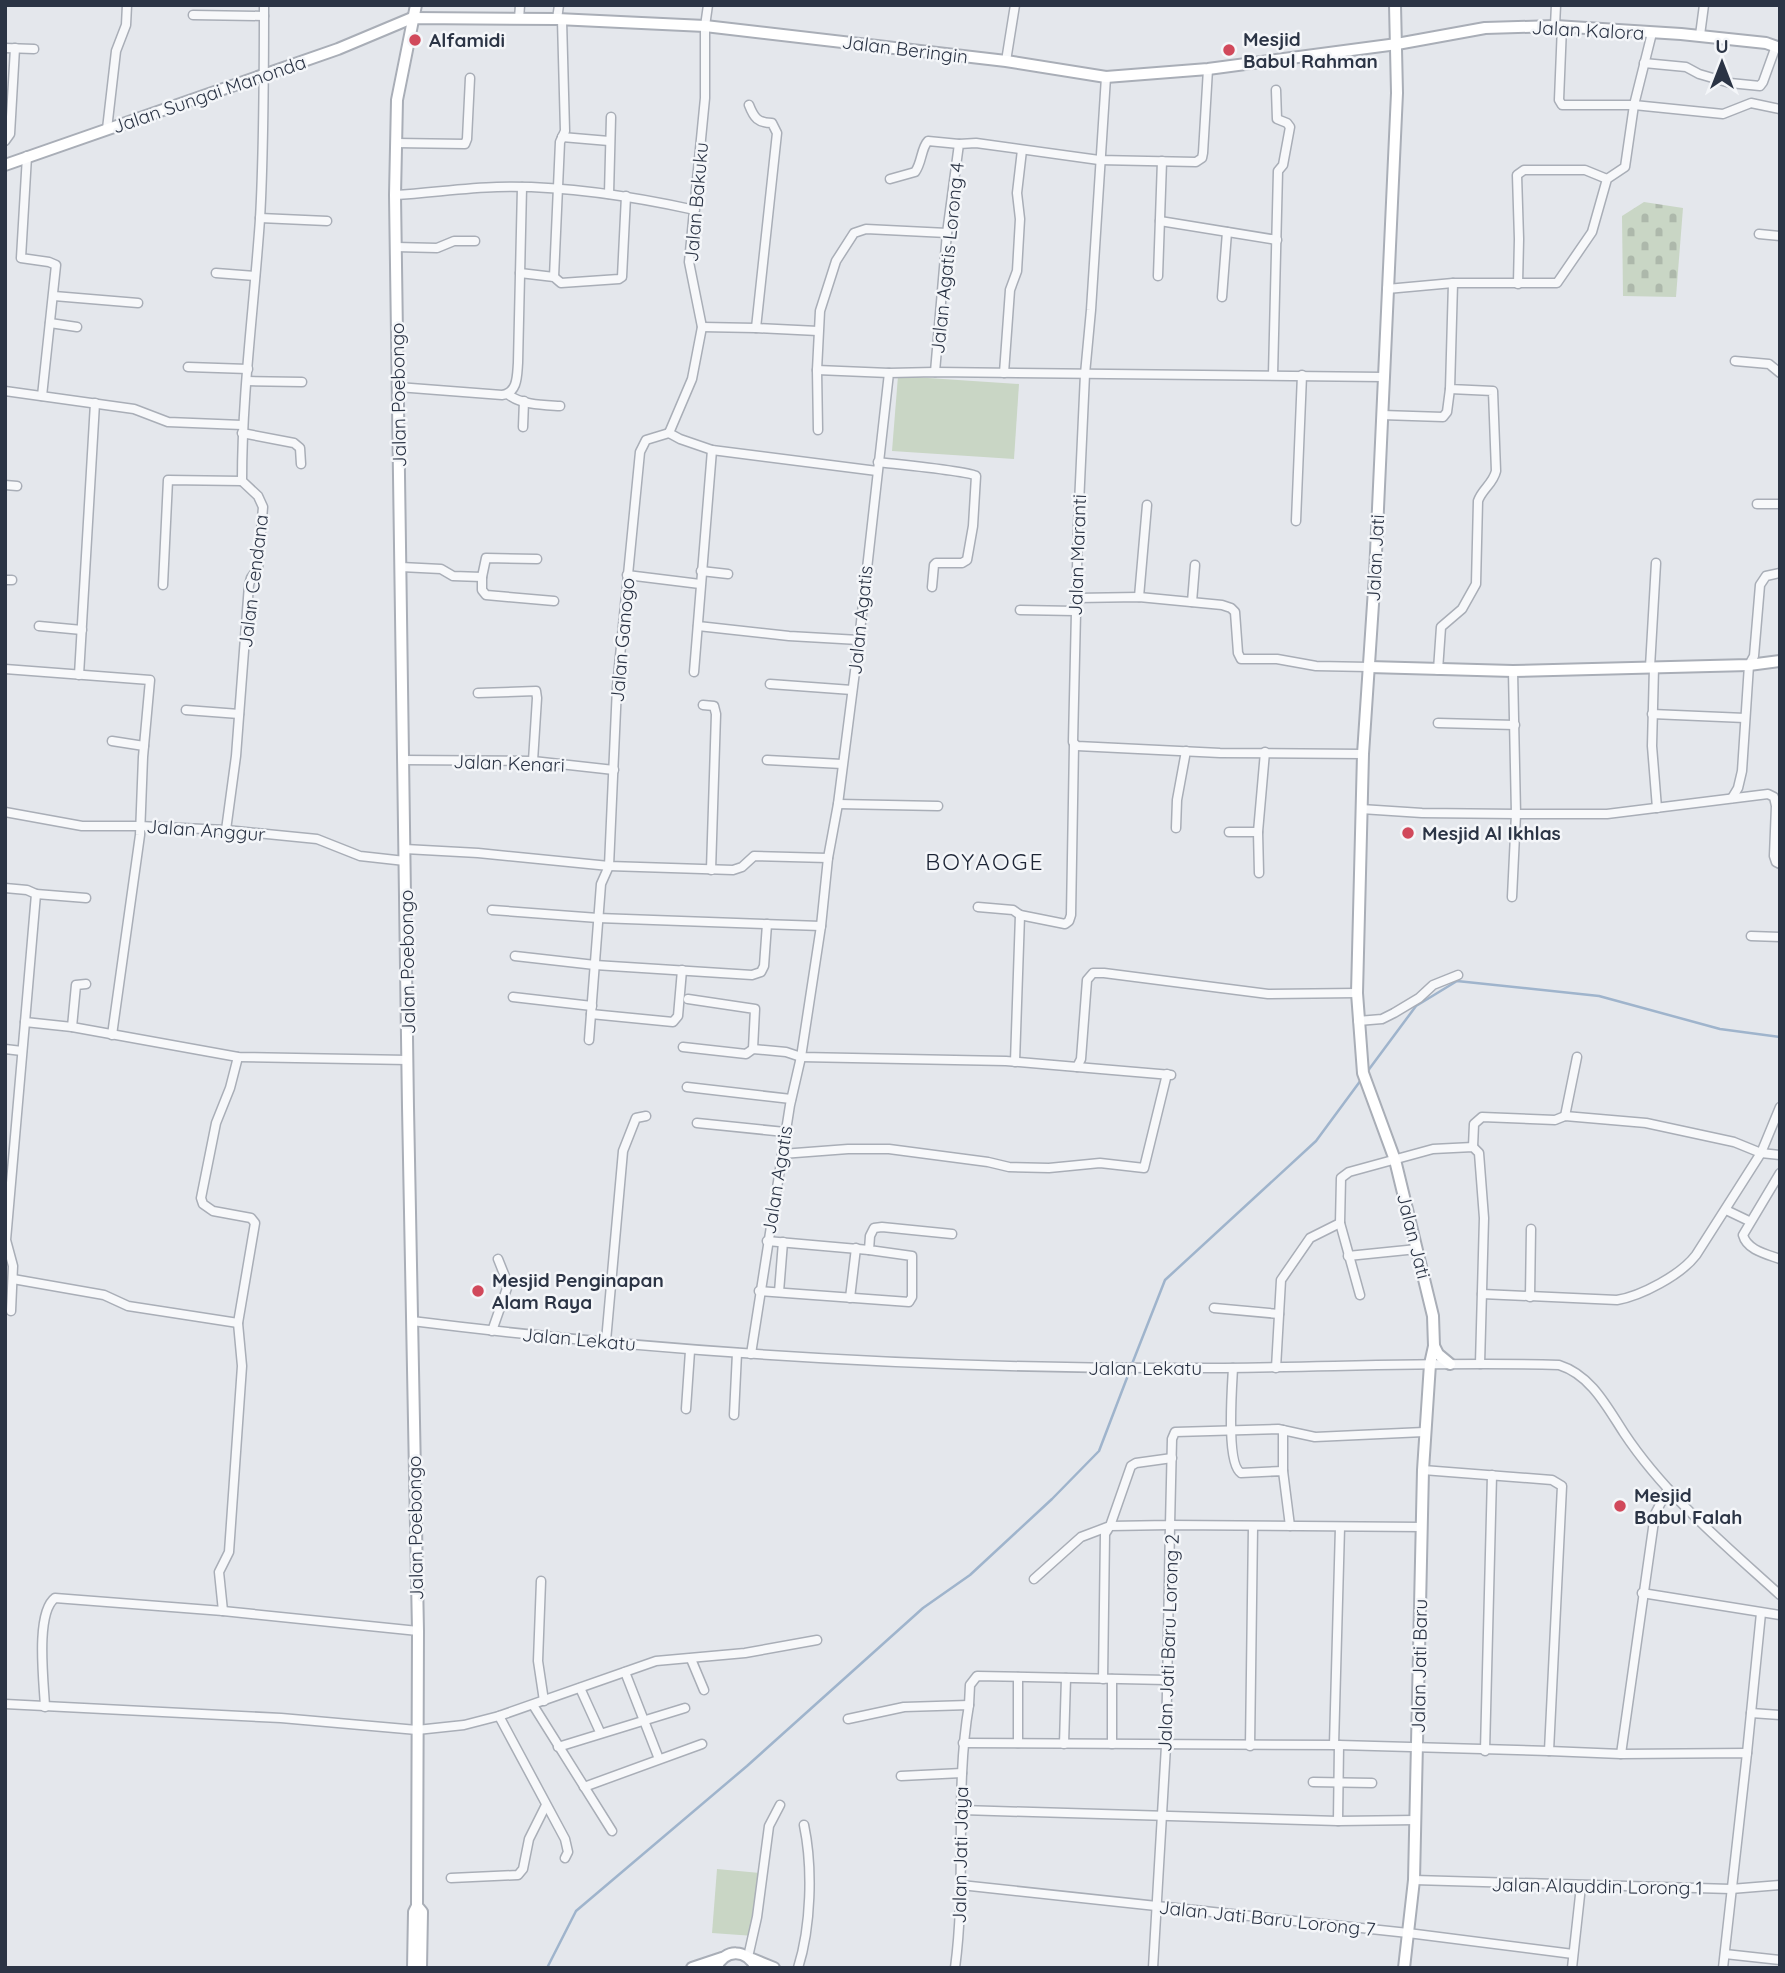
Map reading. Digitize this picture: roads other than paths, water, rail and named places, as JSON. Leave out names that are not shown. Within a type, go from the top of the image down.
[{"type":"street","points":[[107,129],[116,51],[126,25],[127,5]]},
{"type":"street","points":[[163,585],[168,480],[242,481],[242,429],[260,218],[266,75],[264,5]]},
{"type":"street","name":"Jalan Poebongo","points":[[413,1968],[414,1912],[417,1906],[418,1631],[397,387],[396,143],[398,85],[416,5]]},
{"type":"street","points":[[519,19],[520,5]]},
{"type":"street","points":[[554,277],[558,190],[562,137],[565,131],[559,5]]},
{"type":"street","name":"Jalan Bakuku","points":[[669,433],[692,379],[702,327],[689,262],[705,98],[705,26],[708,5]]},
{"type":"street","points":[[1006,61],[1015,5]]},
{"type":"street","name":"Jalan Jati","points":[[1395,5],[1397,93],[1363,754],[1357,993],[1363,1073],[1375,1112],[1395,1160],[1433,1316],[1434,1346],[1430,1364]]},
{"type":"street","points":[[1556,5],[1559,26],[1560,103],[1567,106],[1634,106],[1723,114],[1751,103],[1780,109]]},
{"type":"street","points":[[1700,35],[1704,5]]},
{"type":"street","points":[[193,15],[264,16]]},
{"type":"street","name":"Jalan Sungai Manonda","points":[[5,165],[266,75],[412,19]]},
{"type":"street","name":"Jalan Beringin","points":[[412,19],[519,19],[705,26],[1006,61],[1105,77],[1208,69],[1396,44]]},
{"type":"street","name":"Jalan Kalora","points":[[1396,44],[1485,28],[1559,26],[1700,35],[1778,47]]},
{"type":"street","points":[[1387,289],[1453,283],[1558,283],[1592,232],[1607,179],[1625,167],[1634,106],[1652,33]]},
{"type":"street","points":[[1644,63],[1686,67],[1699,74],[1730,83],[1760,86],[1778,47]]},
{"type":"street","points":[[5,48],[34,49]]},
{"type":"street","points":[[5,141],[9,134],[8,107],[15,48]]},
{"type":"street","name":"Jalan Agatis Lorong 4","points":[[935,372],[947,233],[959,144],[976,142],[1099,160],[1196,162],[1203,156],[1208,69]]},
{"type":"street","name":"Jalan Maranti","points":[[1020,915],[1065,924],[1071,915],[1076,598],[1085,374],[1105,77]]},
{"type":"street","points":[[396,143],[465,144],[471,78]]},
{"type":"street","points":[[1273,375],[1278,169],[1283,165],[1290,127],[1287,122],[1277,120],[1276,90]]},
{"type":"street","points":[[749,106],[753,117],[763,123],[772,123],[777,133],[756,328]]},
{"type":"street","points":[[609,194],[611,117]]},
{"type":"street","points":[[562,137],[610,141]]},
{"type":"street","points":[[890,179],[915,172],[923,155],[924,145],[928,141],[959,144]]},
{"type":"street","points":[[1004,373],[1010,290],[1017,271],[1020,219],[1017,192],[1022,150]]},
{"type":"street","points":[[27,156],[20,258],[56,264],[42,396]]},
{"type":"street","points":[[1158,276],[1162,161]]},
{"type":"street","points":[[1518,284],[1517,175],[1524,170],[1585,170],[1607,179]]},
{"type":"street","points":[[396,195],[470,188],[522,187],[626,196],[695,210]]},
{"type":"street","points":[[509,395],[515,386],[518,363],[522,187]]},
{"type":"street","points":[[520,273],[554,277],[561,283],[622,277],[626,196]]},
{"type":"street","points":[[260,218],[327,221]]},
{"type":"street","points":[[1160,221],[1277,240]]},
{"type":"street","points":[[818,430],[820,311],[836,261],[855,233],[866,229],[947,233]]},
{"type":"street","points":[[1222,297],[1227,232]]},
{"type":"street","points":[[1759,234],[1780,236]]},
{"type":"street","points":[[396,247],[424,249],[437,248],[454,241],[475,241]]},
{"type":"street","points":[[216,273],[255,276]]},
{"type":"street","points":[[1382,415],[1443,417],[1447,412],[1453,283]]},
{"type":"street","points":[[54,296],[138,303]]},
{"type":"street","points":[[50,323],[77,327]]},
{"type":"street","points":[[702,327],[818,331]]},
{"type":"street","points":[[1735,361],[1769,364],[1780,373]]},
{"type":"street","points":[[188,367],[248,369]]},
{"type":"street","points":[[817,370],[889,373],[1383,377]]},
{"type":"street","name":"Jalan Agatis","points":[[751,1354],[790,1099],[801,1057],[821,926],[859,640],[889,373]]},
{"type":"street","points":[[1296,521],[1302,375]]},
{"type":"street","points":[[247,381],[302,382]]},
{"type":"street","points":[[397,387],[509,395],[524,401],[560,406]]},
{"type":"street","points":[[1438,670],[1441,627],[1462,609],[1476,584],[1478,501],[1492,482],[1496,471],[1493,391],[1450,390]]},
{"type":"street","points":[[5,391],[134,409],[168,422],[242,429],[295,443],[300,448],[301,464]]},
{"type":"street","points":[[523,427],[524,401]]},
{"type":"street","points":[[79,675],[94,403]]},
{"type":"street","points":[[669,433],[712,450],[974,474],[973,526],[967,560],[962,563],[935,564],[932,587]]},
{"type":"street","name":"Jalan Ganogo","points":[[589,1040],[601,884],[610,866],[617,687],[626,575],[642,446],[651,438],[669,433]]},
{"type":"street","points":[[694,672],[712,450]]},
{"type":"street","name":"Jalan Cendana","points":[[226,830],[236,756],[249,585],[258,568],[263,508],[258,496],[242,481]]},
{"type":"street","points":[[5,485],[17,486]]},
{"type":"street","points":[[1757,504],[1780,504]]},
{"type":"street","points":[[1139,597],[1147,505]]},
{"type":"street","points":[[537,559],[486,558],[482,590],[486,595],[554,601]]},
{"type":"street","points":[[1656,563],[1652,746],[1657,808]]},
{"type":"street","points":[[1192,602],[1195,565]]},
{"type":"street","points":[[401,567],[441,569],[453,576],[482,577]]},
{"type":"street","points":[[701,571],[728,574]]},
{"type":"street","points":[[1732,798],[1738,788],[1742,771],[1749,665],[1754,656],[1760,585],[1766,576],[1780,573]]},
{"type":"street","points":[[626,575],[700,584]]},
{"type":"street","points":[[1076,598],[1139,597],[1222,606],[1234,610],[1238,653],[1241,659],[1277,659],[1316,666],[1513,671],[1749,665],[1780,661]]},
{"type":"street","points":[[1020,610],[1076,611]]},
{"type":"street","points":[[39,626],[82,629]]},
{"type":"street","points":[[698,626],[859,640]]},
{"type":"street","points":[[5,669],[150,680],[135,879],[112,1035]]},
{"type":"street","points":[[1512,897],[1516,814],[1513,671]]},
{"type":"street","points":[[770,684],[852,690]]},
{"type":"street","points":[[478,693],[536,691],[533,761]]},
{"type":"street","points":[[703,705],[714,706],[716,714],[711,870]]},
{"type":"street","points":[[186,710],[239,714]]},
{"type":"street","points":[[1652,714],[1745,718]]},
{"type":"street","points":[[1438,723],[1515,725]]},
{"type":"street","points":[[112,741],[144,746]]},
{"type":"street","points":[[1074,745],[1186,751],[1363,754]]},
{"type":"street","points":[[1176,828],[1177,800],[1186,751]]},
{"type":"street","points":[[1259,873],[1258,832],[1265,752]]},
{"type":"street","name":"Jalan Kenari","points":[[403,760],[533,761],[614,769]]},
{"type":"street","points":[[767,760],[842,764]]},
{"type":"street","points":[[1361,809],[1607,814],[1771,795],[1778,817],[1774,856],[1780,864]]},
{"type":"street","points":[[838,804],[938,806]]},
{"type":"street","name":"Jalan Anggur","points":[[5,812],[82,826],[226,830],[317,839],[360,856],[405,861]]},
{"type":"street","points":[[1229,832],[1258,832]]},
{"type":"street","points":[[405,849],[610,866],[711,870],[738,869],[754,856],[828,858]]},
{"type":"street","points":[[5,888],[36,894],[86,898]]},
{"type":"street","points":[[11,1311],[13,1279],[6,1240],[36,894]]},
{"type":"street","points":[[978,907],[1013,909],[1020,915],[1015,1062]]},
{"type":"street","points":[[492,910],[598,918],[821,926]]},
{"type":"street","points":[[515,956],[595,965],[752,975],[761,972],[764,966],[767,924]]},
{"type":"street","points":[[1751,936],[1780,937]]},
{"type":"street","points":[[513,997],[673,1022],[678,1016],[682,970]]},
{"type":"street","points":[[1077,1067],[1081,1059],[1087,979],[1093,973],[1258,993],[1357,993]]},
{"type":"street","points":[[1358,1021],[1382,1018],[1394,1013],[1419,998],[1433,985],[1458,975]]},
{"type":"street","points":[[72,1027],[76,985],[86,984]]},
{"type":"street","points":[[688,999],[755,1009],[753,1049]]},
{"type":"street","points":[[25,1022],[72,1027],[238,1057],[408,1060]]},
{"type":"street","points":[[683,1047],[746,1054],[753,1049],[786,1052],[801,1057],[1015,1062],[1169,1075],[1144,1168],[1100,1163],[1048,1168],[1009,1167],[889,1149],[782,1154]]},
{"type":"street","points":[[5,1049],[22,1051]]},
{"type":"street","points":[[223,1611],[218,1576],[229,1552],[242,1366],[237,1337],[238,1323],[254,1221],[213,1211],[204,1206],[201,1198],[216,1123],[230,1088],[238,1057]]},
{"type":"street","points":[[1565,1116],[1577,1057]]},
{"type":"street","points":[[687,1087],[790,1099]]},
{"type":"street","points":[[1482,1294],[1602,1300],[1630,1298],[1640,1294],[1692,1261],[1761,1153],[1780,1107]]},
{"type":"street","points":[[606,1341],[623,1151],[636,1118],[646,1116]]},
{"type":"street","points":[[1480,1364],[1484,1218],[1479,1153],[1473,1147],[1474,1124],[1482,1117],[1555,1120],[1565,1116],[1646,1123],[1734,1142],[1761,1153],[1780,1155]]},
{"type":"street","points":[[697,1123],[785,1132]]},
{"type":"street","points":[[1360,1295],[1340,1223],[1341,1178],[1349,1172],[1433,1149],[1473,1147]]},
{"type":"street","points":[[1780,1173],[1743,1235],[1745,1243],[1780,1259]]},
{"type":"street","points":[[1726,1210],[1749,1221]]},
{"type":"street","points":[[1276,1368],[1281,1280],[1310,1238],[1340,1223]]},
{"type":"street","points":[[869,1250],[872,1232],[878,1227],[952,1234]]},
{"type":"street","points":[[1530,1297],[1531,1229]]},
{"type":"street","points":[[759,1291],[905,1303],[911,1301],[912,1256],[856,1248],[767,1241]]},
{"type":"street","points":[[779,1292],[783,1242]]},
{"type":"street","points":[[850,1298],[856,1248]]},
{"type":"street","points":[[1348,1256],[1417,1249]]},
{"type":"street","points":[[492,1331],[507,1290],[506,1279],[498,1259]]},
{"type":"street","points":[[13,1279],[104,1295],[128,1306],[238,1323]]},
{"type":"street","points":[[1214,1308],[1279,1314]]},
{"type":"street","name":"Jalan Lekatu","points":[[412,1321],[690,1350],[1095,1368],[1559,1365],[1578,1374],[1596,1392],[1627,1438],[1668,1489],[1780,1595]]},
{"type":"street","points":[[1434,1346],[1438,1354],[1450,1364]]},
{"type":"street","points":[[686,1409],[690,1350]]},
{"type":"street","points":[[734,1415],[737,1353]]},
{"type":"street","name":"Jalan Jati Baru","points":[[1405,1968],[1414,1881],[1424,1432],[1430,1364]]},
{"type":"street","points":[[1233,1368],[1231,1429],[1235,1467],[1238,1473],[1283,1471]]},
{"type":"street","points":[[1034,1579],[1081,1536],[1110,1526],[1170,1525],[1172,1434],[1182,1430],[1283,1430],[1315,1437],[1424,1432]]},
{"type":"street","points":[[1283,1430],[1283,1471],[1290,1526]]},
{"type":"street","points":[[1112,1744],[1105,1537],[1131,1466],[1172,1458]]},
{"type":"street","points":[[1423,1470],[1552,1480],[1560,1483],[1563,1491],[1549,1751]]},
{"type":"street","points":[[1485,1751],[1492,1475]]},
{"type":"street","points":[[1621,1754],[1655,1514],[1658,1503],[1668,1489]]},
{"type":"street","name":"Jalan Jati Baru Lorong 2","points":[[1153,1968],[1166,1746],[1170,1525],[1422,1527]]},
{"type":"street","points":[[1250,1746],[1253,1527]]},
{"type":"street","points":[[1338,1821],[1336,1745],[1340,1527]]},
{"type":"street","points":[[541,1581],[538,1661],[544,1701]]},
{"type":"street","points":[[1643,1593],[1780,1615]]},
{"type":"street","points":[[45,1707],[44,1627],[49,1604],[55,1598],[223,1611],[418,1631]]},
{"type":"street","points":[[1723,1968],[1761,1613]]},
{"type":"street","points":[[5,1704],[281,1718],[417,1730],[464,1725],[499,1716],[656,1661],[745,1653],[817,1640]]},
{"type":"street","points":[[691,1659],[704,1690]]},
{"type":"street","points":[[625,1672],[659,1759]]},
{"type":"street","name":"Jalan Jati Jaya","points":[[955,1968],[961,1902],[962,1743],[970,1685],[977,1676],[1018,1677]]},
{"type":"street","points":[[1018,1743],[1018,1677],[1167,1680]]},
{"type":"street","points":[[1064,1744],[1066,1678]]},
{"type":"street","points":[[580,1688],[600,1732]]},
{"type":"street","points":[[533,1705],[612,1831]]},
{"type":"street","points":[[848,1719],[904,1707],[969,1705]]},
{"type":"street","points":[[558,1747],[685,1708]]},
{"type":"street","points":[[1751,1713],[1780,1715]]},
{"type":"street","points":[[499,1716],[565,1839],[568,1852],[565,1858]]},
{"type":"street","points":[[962,1743],[1336,1745],[1621,1754],[1747,1753]]},
{"type":"street","points":[[584,1787],[702,1744]]},
{"type":"street","points":[[901,1776],[962,1773]]},
{"type":"street","points":[[1313,1782],[1372,1783]]},
{"type":"street","points":[[451,1878],[518,1875],[523,1868],[529,1839],[546,1805]]},
{"type":"street","points":[[752,1961],[769,1826],[780,1805]]},
{"type":"street","points":[[962,1810],[1338,1821],[1416,1820]]},
{"type":"street","points":[[798,1968],[808,1913],[804,1825]]},
{"type":"street","name":"Jalan Alauddin Lorong 1","points":[[1414,1881],[1731,1889],[1780,1885]]},
{"type":"street","name":"Jalan Jati Baru Lorong 7","points":[[961,1885],[1408,1933],[1573,1954]]},
{"type":"street","points":[[1572,1968],[1581,1886]]},
{"type":"street","name":"Jalan Poebongo","points":[[417,1906],[422,1912],[421,1968]]},
{"type":"street","points":[[692,1968],[719,1963],[734,1953],[774,1968]]},
{"type":"street","points":[[1725,1954],[1780,1959]]},
{"type":"waterway","points":[[1367,1072],[1416,1006],[1457,981],[1599,996],[1720,1029],[1780,1037]]},
{"type":"waterway","points":[[1132,1364],[1165,1280],[1316,1141],[1361,1080]]},
{"type":"waterway","points":[[547,1968],[576,1911],[747,1766],[923,1608],[970,1575],[1099,1451],[1130,1370]]},
{"type":"place","name":"Alfamidi","points":[[415,40]]},
{"type":"place","name":"Mesjid Babul Rahman","points":[[1229,50]]},
{"type":"place","name":"Mesjid Al Ikhlas","points":[[1408,833]]},
{"type":"place","name":"Mesjid Penginapan Alam Raya","points":[[478,1291]]},
{"type":"place","name":"Mesjid Babul Falah","points":[[1620,1506]]},
{"type":"district","name":"BOYAOGE","points":[[985,861]]}]
